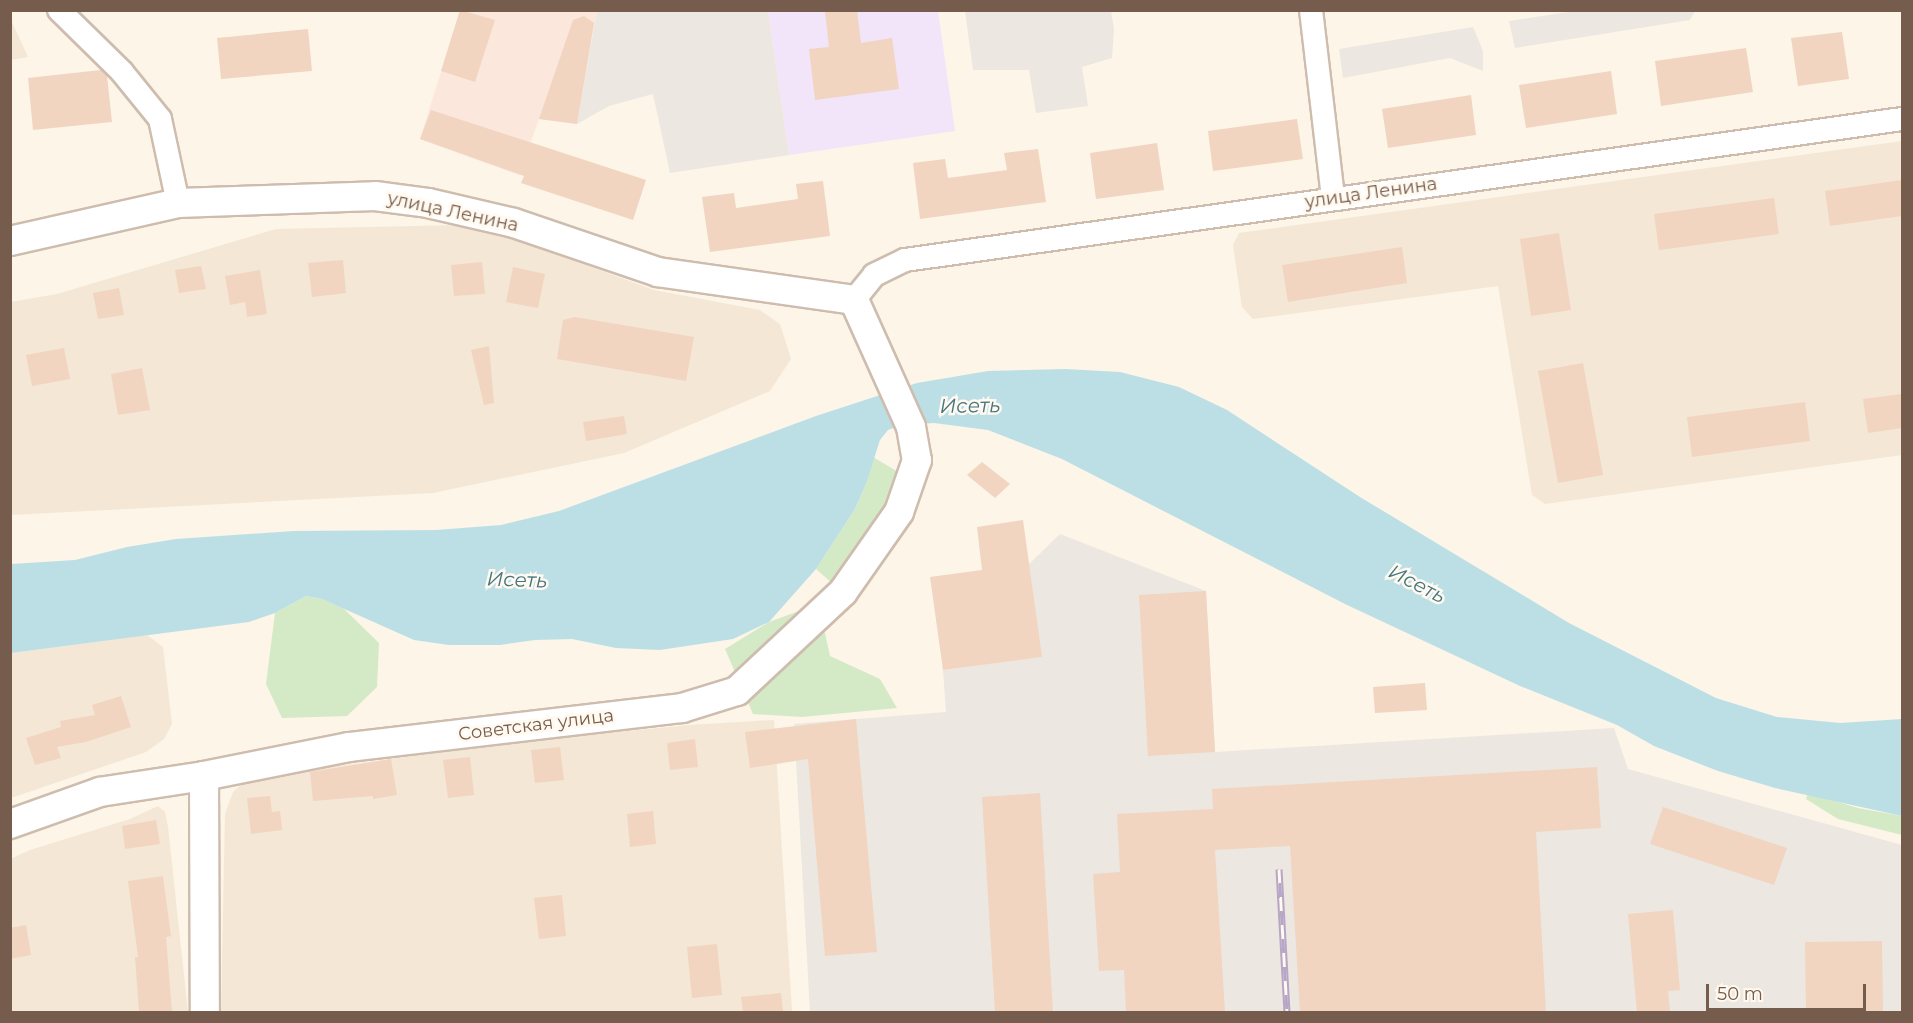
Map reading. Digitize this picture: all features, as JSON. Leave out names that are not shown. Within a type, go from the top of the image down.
[{"type":"street","points":[[59,10],[122,72],[160,119],[178,203]]},
{"type":"street","points":[[1311,10],[1333,198]]},
{"type":"street","name":"улица Ленина","points":[[10,240],[178,203],[375,196],[428,203],[514,223],[658,272],[854,300],[874,275],[905,260],[1902,119]]},
{"type":"street","name":"Советская улица","points":[[10,824],[100,792],[204,776],[349,747],[682,708],[737,691],[843,592],[899,512],[918,460],[911,427],[854,300]]},
{"type":"street","points":[[204,776],[205,1012]]},
{"type":"shaded area","points":[[460,11],[597,11],[577,124],[539,119],[519,175],[420,139]]},
{"type":"shaded area","points":[[597,11],[768,11],[789,155],[670,173],[653,94],[609,106],[577,124]]},
{"type":"shaded area","points":[[768,11],[938,11],[955,131],[789,155]]},
{"type":"shaded area","points":[[965,11],[1111,11],[1114,29],[1112,58],[1082,67],[1088,106],[1036,113],[1029,70],[973,70]]},
{"type":"shaded area","points":[[1575,11],[1695,11],[1690,20],[1515,48],[1509,21]]},
{"type":"shaded area","points":[[11,20],[28,57],[11,60]]},
{"type":"shaded area","points":[[1473,27],[1483,51],[1483,71],[1450,58],[1343,78],[1339,49]]},
{"type":"shaded area","points":[[1902,141],[1902,455],[1545,504],[1532,495],[1498,286],[1253,319],[1242,307],[1233,245],[1239,233]]},
{"type":"shaded area","points":[[462,225],[494,231],[654,290],[760,310],[780,324],[791,359],[770,391],[624,453],[433,493],[11,515],[11,302],[57,294],[276,229]]},
{"type":"shaded area","points":[[1060,534],[1206,591],[1215,752],[1614,728],[1628,769],[1902,845],[1902,1012],[810,1012],[794,724],[946,712],[943,670],[1041,657],[1029,564]]},
{"type":"shaded area","points":[[147,635],[163,647],[172,724],[164,739],[146,752],[11,798],[10,653]]},
{"type":"shaded area","points":[[774,720],[792,1012],[221,1012],[225,814],[233,792],[245,781],[285,773],[526,741],[689,725]]},
{"type":"shaded area","points":[[158,806],[165,812],[168,827],[188,1012],[11,1012],[10,859],[30,850],[130,819]]},
{"type":"green space","points":[[873,457],[905,476],[856,580],[833,584],[816,569],[855,509],[866,484]]},
{"type":"green space","points":[[306,596],[322,599],[343,608],[379,643],[377,687],[347,716],[282,718],[266,684],[275,613]]},
{"type":"green space","points":[[799,611],[821,615],[830,656],[880,679],[897,708],[802,717],[753,714],[725,649],[769,622]]},
{"type":"green space","points":[[1808,793],[1858,808],[1902,816],[1902,835],[1838,819],[1806,799]]},
{"type":"water","name":"Исеть","points":[[1065,369],[1120,372],[1179,387],[1227,410],[1360,497],[1569,623],[1716,698],[1777,717],[1840,723],[1902,719],[1902,816],[1775,788],[1718,771],[1654,746],[1617,725],[1520,686],[1345,604],[1062,459],[988,430],[934,423],[902,425],[888,430],[880,440],[866,484],[855,509],[816,569],[769,622],[733,639],[660,650],[616,648],[572,639],[535,640],[500,645],[449,645],[414,640],[322,599],[306,596],[275,613],[249,622],[11,653],[11,564],[75,560],[127,547],[176,539],[294,531],[436,530],[501,525],[559,511],[816,416],[917,383],[988,371]]},
{"type":"building","points":[[460,10],[495,20],[475,82],[441,71]]},
{"type":"building","points":[[857,10],[861,43],[892,38],[899,89],[815,100],[809,49],[829,47],[825,12]]},
{"type":"building","points":[[584,16],[594,23],[577,124],[539,119],[573,20]]},
{"type":"building","points":[[308,29],[312,71],[221,79],[217,38]]},
{"type":"building","points":[[1842,32],[1849,79],[1798,86],[1791,38]]},
{"type":"building","points":[[1746,48],[1753,92],[1661,106],[1655,61]]},
{"type":"building","points":[[101,70],[107,76],[112,122],[33,130],[28,78]]},
{"type":"building","points":[[1611,71],[1617,114],[1526,128],[1519,85]]},
{"type":"building","points":[[1471,95],[1476,135],[1388,148],[1382,109]]},
{"type":"building","points":[[431,110],[646,180],[633,220],[521,183],[524,176],[420,139]]},
{"type":"building","points":[[1297,119],[1303,159],[1213,171],[1208,131]]},
{"type":"building","points":[[1157,143],[1164,190],[1096,199],[1090,153]]},
{"type":"building","points":[[1038,149],[1046,202],[920,219],[913,163],[945,159],[948,178],[1007,170],[1004,153]]},
{"type":"building","points":[[1902,180],[1902,216],[1830,226],[1825,191]]},
{"type":"building","points":[[823,181],[830,236],[710,252],[702,197],[734,193],[736,208],[798,199],[796,184]]},
{"type":"building","points":[[1774,198],[1779,234],[1659,250],[1654,214]]},
{"type":"building","points":[[1559,233],[1571,310],[1531,316],[1520,239]]},
{"type":"building","points":[[1402,247],[1407,283],[1288,302],[1282,265]]},
{"type":"building","points":[[343,260],[346,293],[312,297],[308,263]]},
{"type":"building","points":[[482,262],[485,294],[454,296],[451,265]]},
{"type":"building","points":[[201,266],[206,289],[179,293],[175,270]]},
{"type":"building","points":[[513,267],[545,274],[538,308],[506,302]]},
{"type":"building","points":[[260,270],[267,314],[247,317],[245,302],[230,305],[225,276]]},
{"type":"building","points":[[119,288],[124,315],[98,319],[93,293]]},
{"type":"building","points":[[575,317],[694,337],[686,381],[557,359],[563,320]]},
{"type":"building","points":[[489,346],[494,403],[484,405],[471,350]]},
{"type":"building","points":[[64,348],[70,379],[32,386],[26,355]]},
{"type":"building","points":[[1583,363],[1603,475],[1558,483],[1538,371]]},
{"type":"building","points":[[142,368],[150,410],[118,415],[111,374]]},
{"type":"building","points":[[1902,394],[1902,428],[1868,433],[1863,399]]},
{"type":"building","points":[[1805,402],[1810,441],[1692,457],[1687,417]]},
{"type":"building","points":[[624,416],[627,434],[586,441],[583,422]]},
{"type":"building","points":[[982,462],[1010,484],[995,498],[967,475]]},
{"type":"building","points":[[1023,520],[1042,657],[943,670],[930,577],[982,570],[977,527]]},
{"type":"building","points":[[1206,591],[1215,752],[1148,756],[1139,595]]},
{"type":"building","points":[[1425,683],[1427,710],[1375,713],[1373,687]]},
{"type":"building","points":[[121,696],[131,727],[86,742],[57,747],[61,758],[35,765],[26,738],[61,727],[60,721],[95,715],[92,705]]},
{"type":"building","points":[[856,719],[877,952],[825,956],[808,759],[750,768],[745,732]]},
{"type":"building","points":[[695,739],[698,767],[670,770],[667,743]]},
{"type":"building","points":[[560,747],[564,780],[535,783],[531,750]]},
{"type":"building","points":[[470,757],[474,795],[448,798],[443,760]]},
{"type":"building","points":[[391,759],[397,795],[373,799],[373,796],[313,801],[310,772]]},
{"type":"building","points":[[1597,767],[1601,828],[1536,832],[1546,1012],[1300,1012],[1290,846],[1215,850],[1225,1012],[1126,1012],[1124,970],[1099,971],[1093,874],[1120,872],[1117,814],[1213,809],[1212,789]]},
{"type":"building","points":[[1040,793],[1053,1012],[995,1012],[982,797]]},
{"type":"building","points":[[270,796],[272,812],[280,811],[282,830],[251,834],[247,798]]},
{"type":"building","points":[[1663,807],[1787,848],[1774,885],[1650,844]]},
{"type":"building","points":[[653,811],[656,844],[630,847],[627,814]]},
{"type":"building","points":[[156,820],[160,844],[125,849],[122,826]]},
{"type":"building","points":[[163,876],[171,936],[166,937],[172,1012],[139,1012],[135,957],[138,957],[128,881]]},
{"type":"building","points":[[562,895],[566,936],[539,939],[534,898]]},
{"type":"building","points":[[1673,910],[1680,990],[1668,991],[1670,1012],[1637,1012],[1628,914]]},
{"type":"building","points":[[26,925],[31,955],[10,959],[10,928]]},
{"type":"building","points":[[1882,941],[1883,1012],[1806,1012],[1805,942]]},
{"type":"building","points":[[717,944],[722,995],[692,998],[687,947]]},
{"type":"building","points":[[781,993],[783,1012],[743,1012],[741,997]]},
{"type":"railway","points":[[1279,869],[1287,1012]]}]
